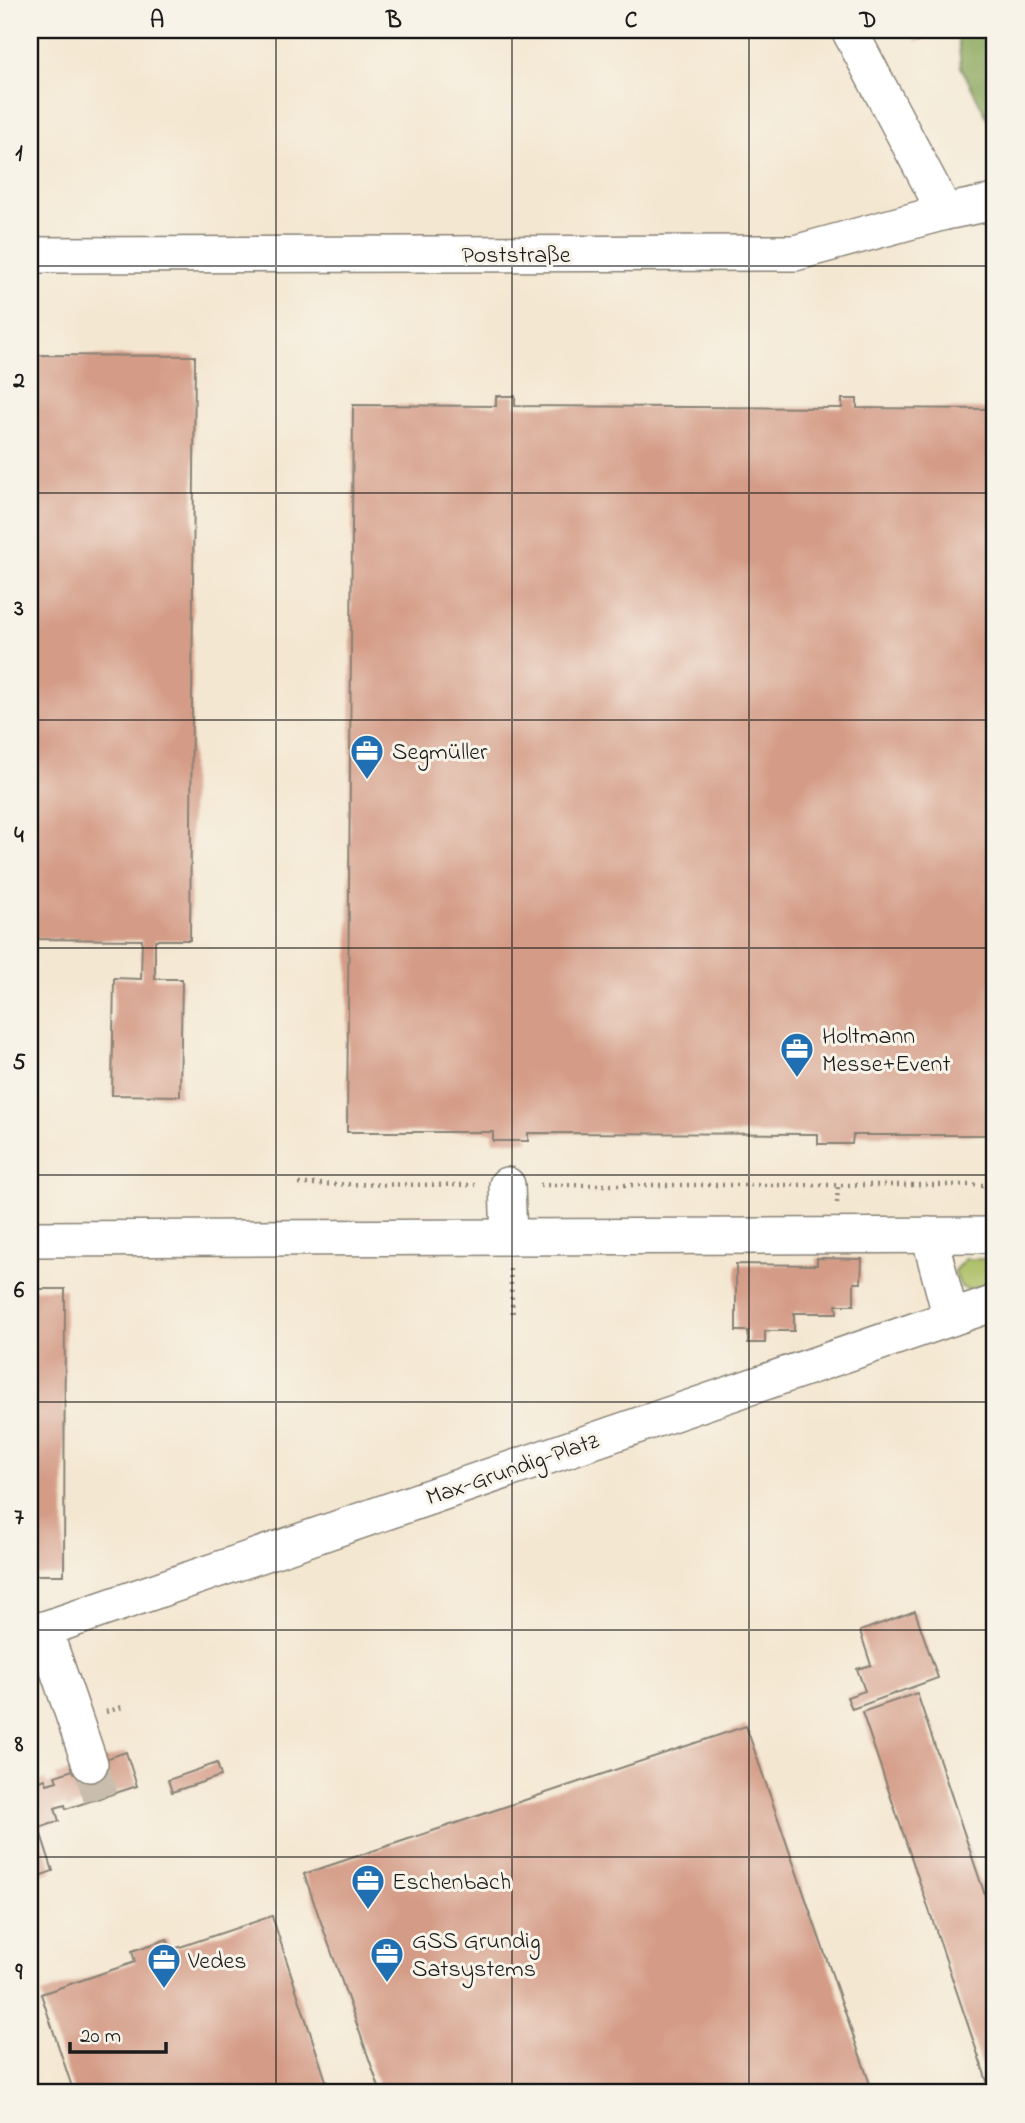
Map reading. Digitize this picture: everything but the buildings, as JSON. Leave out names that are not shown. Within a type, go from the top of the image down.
[{"type":"street","points":[[849,30],[945,212]]},
{"type":"street","name":"Poststraße","points":[[30,255],[795,253],[945,212],[995,202]]},
{"type":"street","points":[[507,1185],[509,1237]]},
{"type":"street","points":[[929,1235],[951,1318]]},
{"type":"street","points":[[30,1239],[993,1235]]},
{"type":"street","name":"Max-Grundig-Platz","points":[[37,1632],[995,1303]]},
{"type":"street","points":[[37,1632],[90,1764]]},
{"type":"path","points":[[299,1184],[986,1185],[991,1204],[993,1235]]},
{"type":"path","points":[[509,1237],[513,1316]]},
{"type":"green space","points":[[957,30],[995,30],[995,133],[961,67]]},
{"type":"green space","points":[[965,1259],[995,1259],[995,1281],[968,1290],[961,1287],[954,1271]]},
{"type":"tunnel","points":[[90,1764],[101,1798]]},
{"type":"place","name":"Segmüller","points":[[367,781]]},
{"type":"place","name":"Holtmann Messe+Event","points":[[797,1079]]},
{"type":"place","name":"Eschenbach","points":[[368,1911]]},
{"type":"place","name":"GSS Grundig Satsystems","points":[[387,1984]]},
{"type":"place","name":"Vedes","points":[[164,1990]]}]
